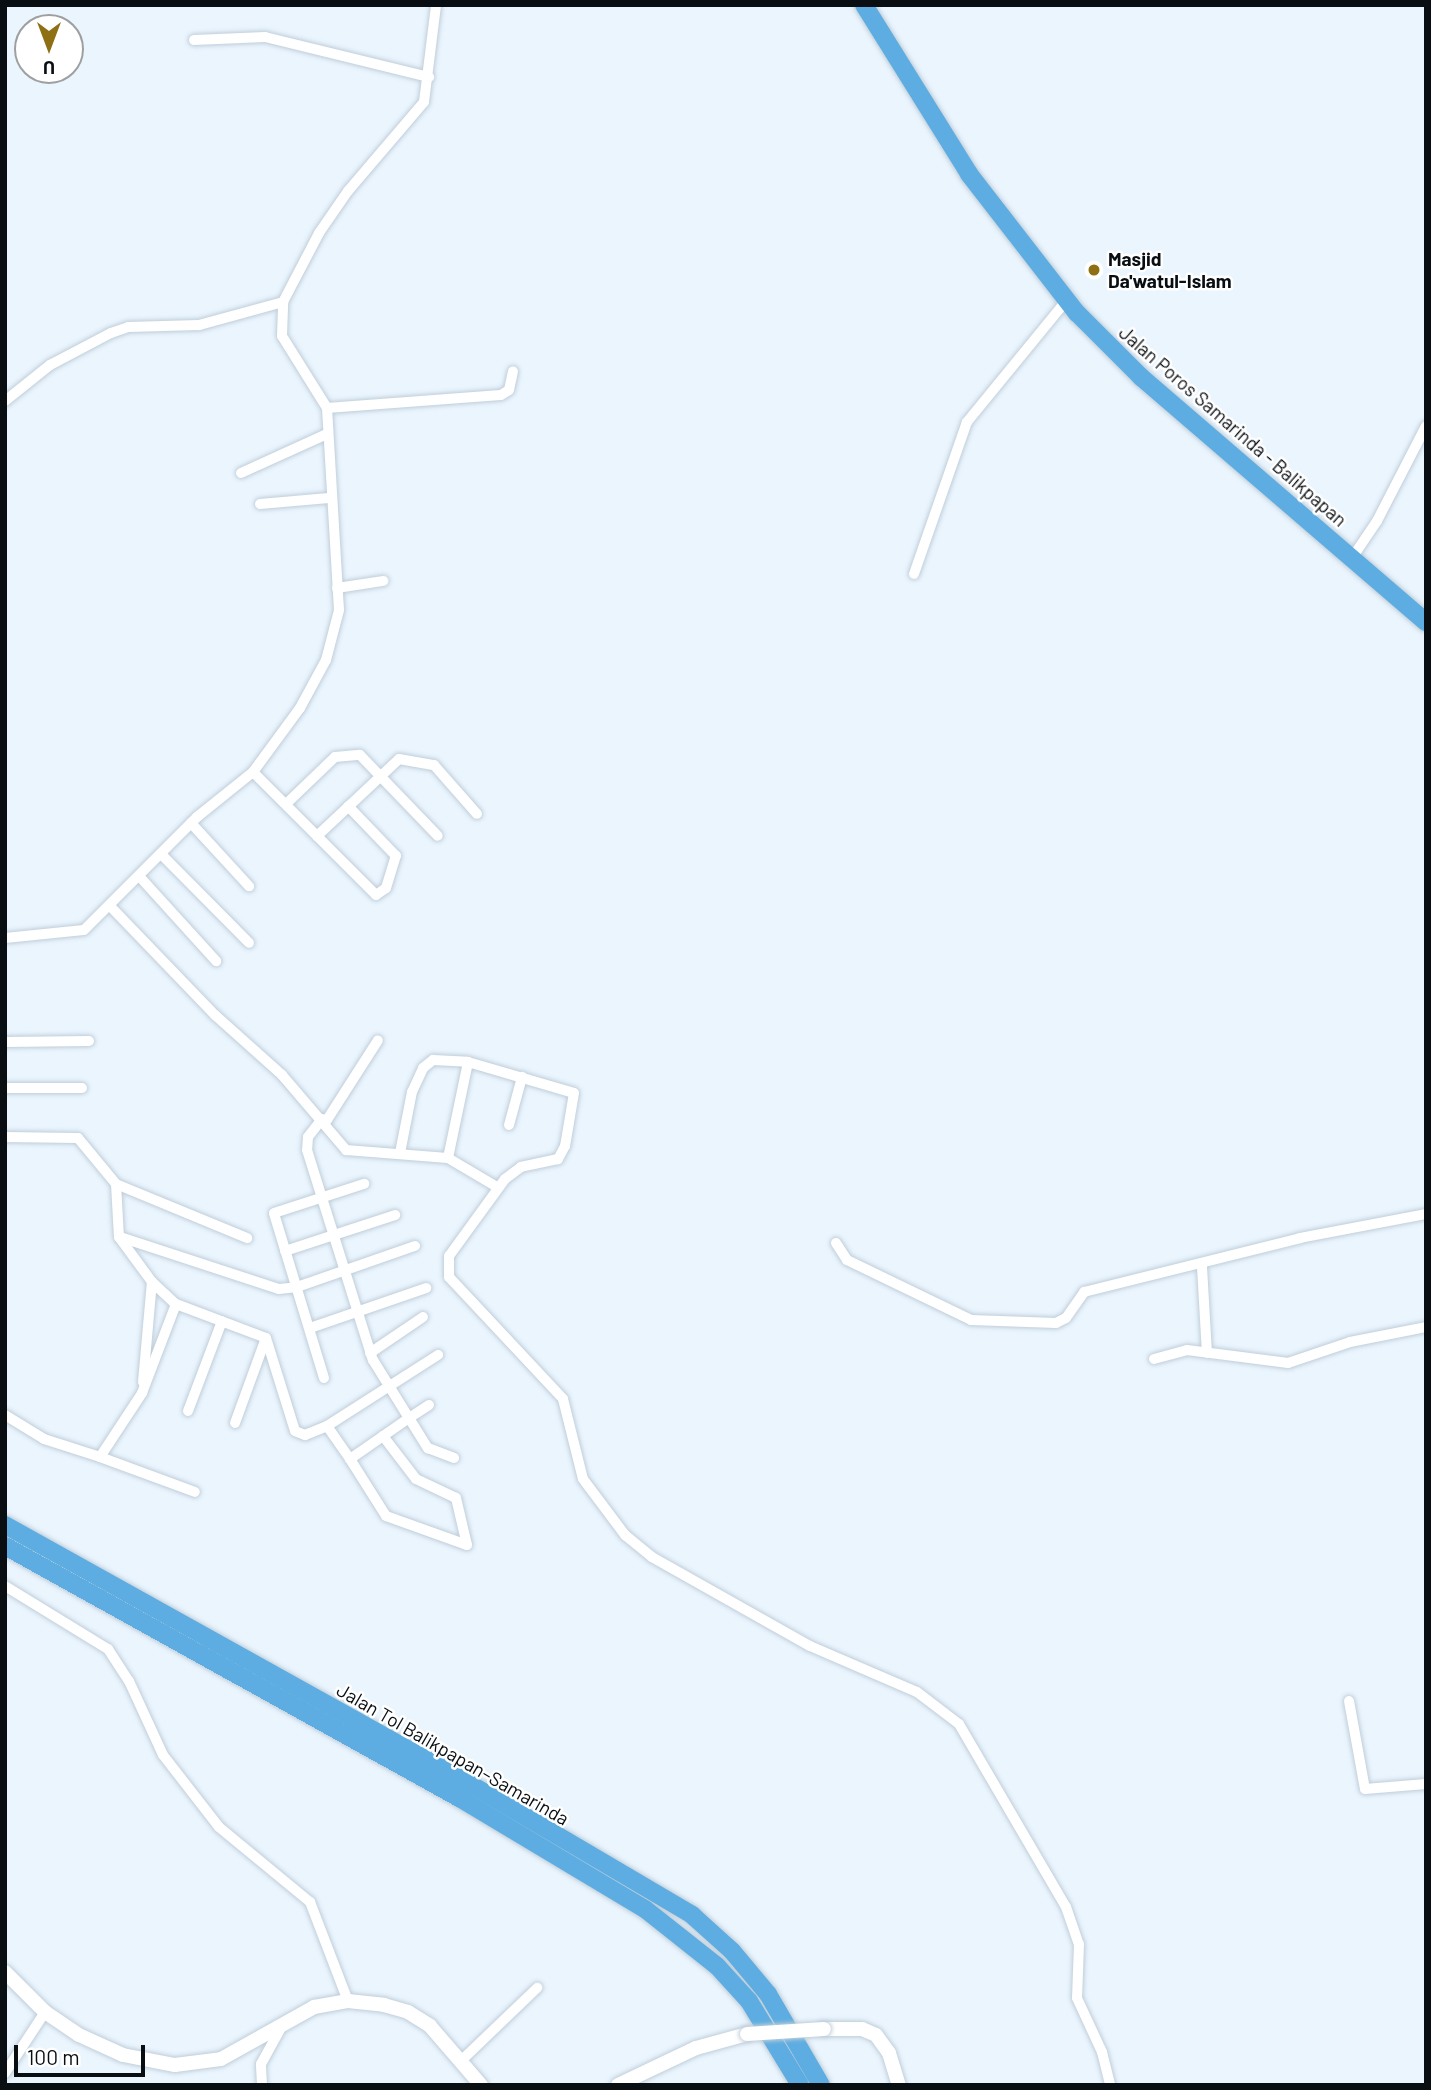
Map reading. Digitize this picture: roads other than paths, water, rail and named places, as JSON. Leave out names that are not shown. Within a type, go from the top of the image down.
[{"type":"highway","name":"Jalan Poros Samarinda - Balikpapan","points":[[864,5],[969,174],[1066,302],[1140,377],[1426,622]]},
{"type":"highway","name":"Jalan Tol Balikpapan–Samarinda","points":[[5,1525],[470,1784],[692,1915],[732,1951],[768,1994],[821,2085]]},
{"type":"highway","name":"Jalan Tol Balikpapan–Samarinda","points":[[5,1546],[461,1800],[645,1909],[709,1958],[749,2001],[800,2085]]},
{"type":"street","points":[[5,939],[80,933],[191,823],[253,772],[279,740],[321,670],[338,623],[329,498],[327,408],[282,336],[283,302],[319,233],[348,191],[425,102],[436,5]]},
{"type":"street","points":[[194,40],[265,37],[429,77]]},
{"type":"street","points":[[5,401],[50,365],[111,333],[128,327],[199,325],[283,302]]},
{"type":"street","points":[[914,574],[967,422],[1066,302]]},
{"type":"street","points":[[327,408],[501,394],[509,390],[513,371]]},
{"type":"street","points":[[1352,558],[1377,521],[1426,426]]},
{"type":"street","points":[[241,473],[327,434]]},
{"type":"street","points":[[260,504],[329,498]]},
{"type":"street","points":[[337,588],[383,581]]},
{"type":"street","points":[[286,804],[335,757],[344,754],[360,755],[438,836]]},
{"type":"street","points":[[317,835],[379,774],[399,759],[428,762],[477,814]]},
{"type":"street","points":[[253,772],[368,890],[381,893],[397,856],[348,806]]},
{"type":"street","points":[[191,823],[249,886]]},
{"type":"street","points":[[161,854],[249,943]]},
{"type":"street","points":[[139,876],[216,961]]},
{"type":"street","points":[[110,906],[324,1121],[340,1144],[354,1153],[400,1153],[448,1158],[498,1187]]},
{"type":"street","points":[[378,1040],[324,1121],[306,1140],[370,1353],[428,1448],[454,1458]]},
{"type":"street","points":[[5,1042],[89,1041]]},
{"type":"street","points":[[400,1153],[412,1092],[423,1068],[433,1060],[448,1058],[468,1062],[570,1089],[575,1105],[565,1146],[556,1161],[521,1167],[498,1187],[449,1256],[449,1277],[563,1399],[583,1479],[625,1535],[652,1557],[810,1646],[917,1692],[959,1724],[1066,1907],[1079,1944],[1077,1998],[1102,2052],[1110,2085]]},
{"type":"street","points":[[448,1158],[468,1062]]},
{"type":"street","points":[[509,1125],[522,1077]]},
{"type":"street","points":[[5,1088],[82,1088]]},
{"type":"street","points":[[5,1137],[74,1136],[116,1184],[247,1238]]},
{"type":"street","points":[[116,1184],[119,1237],[152,1282],[176,1304],[266,1338]]},
{"type":"street","points":[[324,1378],[274,1219],[276,1210],[364,1184]]},
{"type":"street","points":[[285,1251],[395,1214]]},
{"type":"street","points":[[836,1243],[847,1260],[906,1292],[971,1320],[1056,1323],[1066,1318],[1084,1292],[1202,1266],[1300,1238],[1426,1214]]},
{"type":"street","points":[[119,1237],[263,1286],[297,1287],[415,1246]]},
{"type":"street","points":[[1202,1266],[1207,1353]]},
{"type":"street","points":[[142,1393],[152,1282]]},
{"type":"street","points":[[310,1328],[426,1288]]},
{"type":"street","points":[[100,1457],[142,1393],[176,1304]]},
{"type":"street","points":[[370,1353],[423,1317]]},
{"type":"street","points":[[188,1411],[222,1321]]},
{"type":"street","points":[[1154,1359],[1187,1350],[1288,1363],[1350,1342],[1426,1326]]},
{"type":"street","points":[[235,1423],[266,1338]]},
{"type":"street","points":[[266,1338],[295,1430],[305,1436],[327,1426],[438,1354]]},
{"type":"street","points":[[350,1459],[429,1405]]},
{"type":"street","points":[[5,1415],[44,1439],[195,1492]]},
{"type":"street","points":[[327,1426],[386,1516],[467,1545],[456,1498],[416,1479],[383,1436]]},
{"type":"street","points":[[5,1586],[108,1648],[129,1681],[163,1755],[219,1828],[310,1902],[348,2001]]},
{"type":"street","points":[[1349,1701],[1365,1789],[1426,1784]]},
{"type":"street","points":[[5,1972],[45,2012],[79,2035],[123,2055],[175,2065],[221,2059],[314,2007],[348,2001],[408,2012],[438,2033],[463,2059],[481,2085]]},
{"type":"street","points":[[463,2059],[537,1987]]},
{"type":"street","points":[[5,2073],[45,2012]]},
{"type":"street","points":[[262,2085],[261,2064],[282,2026]]},
{"type":"street","points":[[618,2085],[696,2048],[747,2034],[824,2029],[862,2029],[876,2035],[888,2053],[899,2085]]},
{"type":"place","name":"Masjid Da'watul-Islam","points":[[1094,270]]}]
